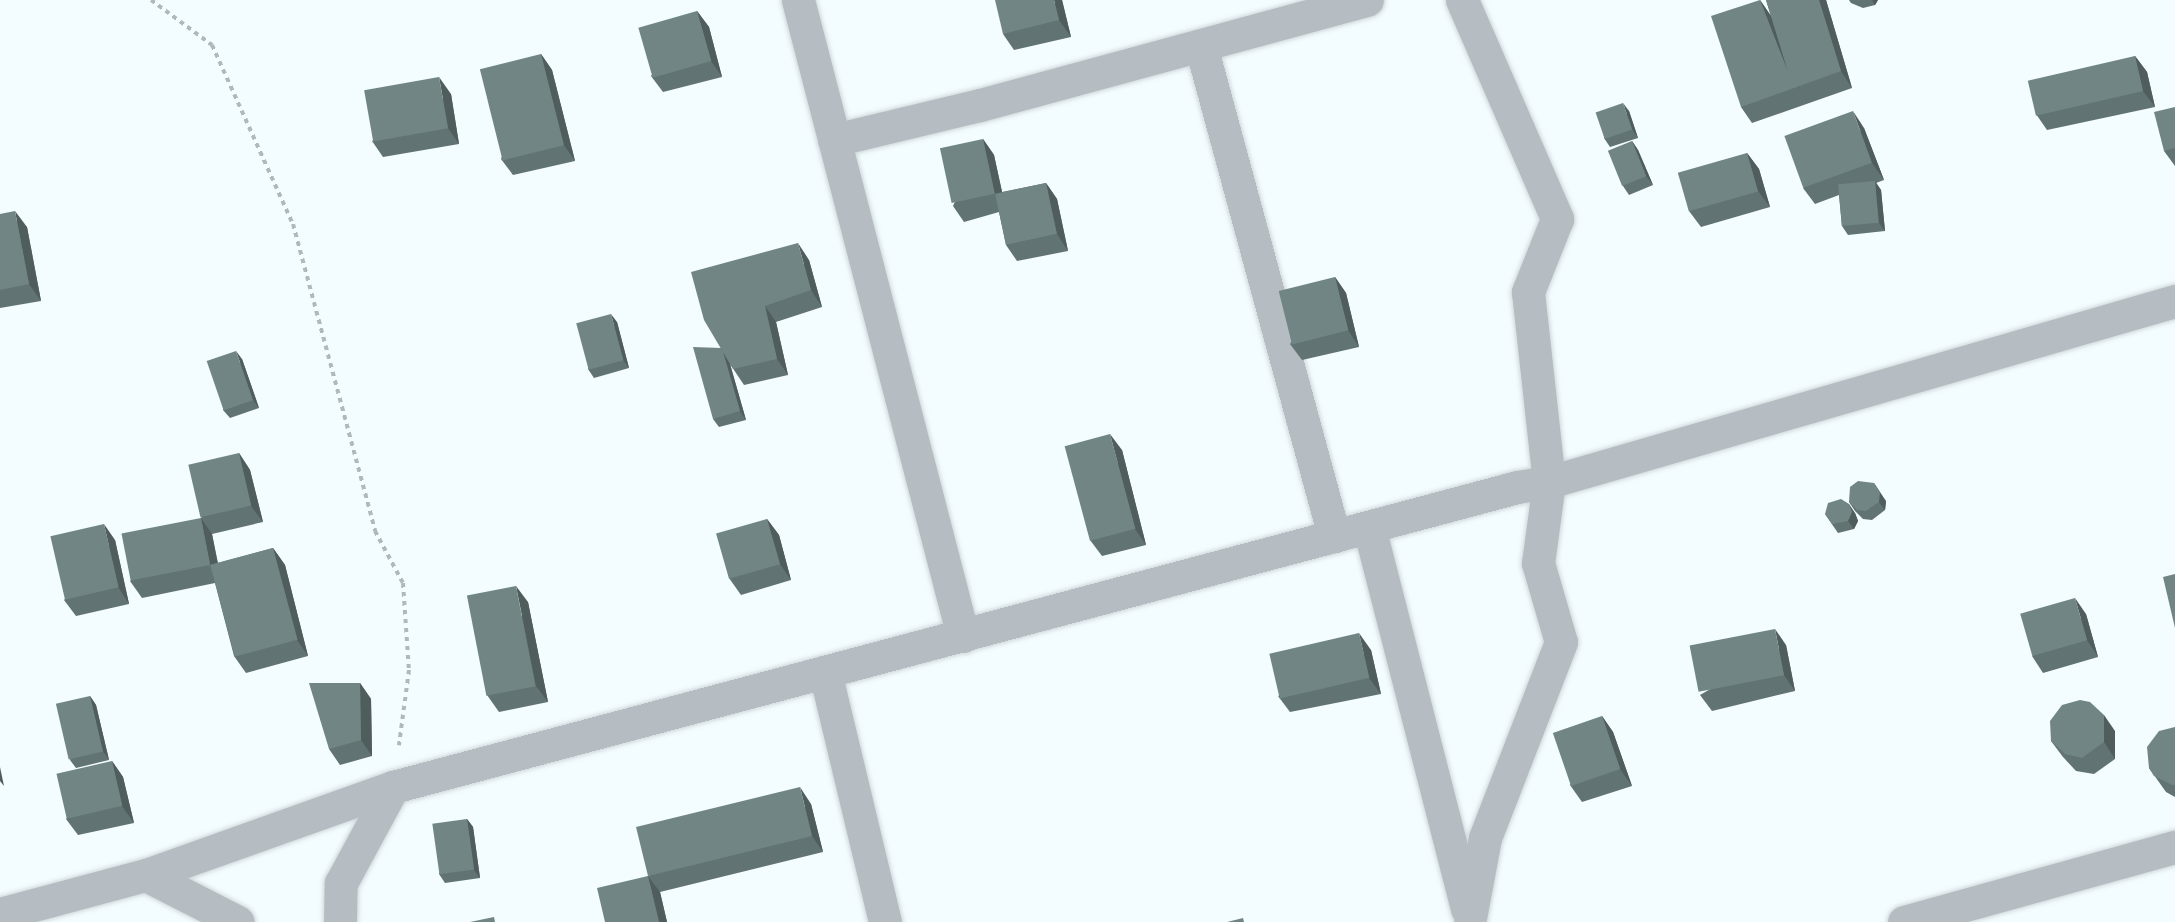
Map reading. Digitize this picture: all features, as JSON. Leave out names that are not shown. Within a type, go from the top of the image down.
[{"type":"street","points":[[798,0],[963,636]]},
{"type":"street","points":[[834,140],[1201,46],[1320,6],[1367,0]]},
{"type":"street","points":[[1462,0],[1557,219],[1528,292],[1549,482],[1538,563],[1561,642],[1485,838],[1470,920]]},
{"type":"street","points":[[1201,46],[1335,536]]},
{"type":"street","points":[[0,914],[146,875],[393,787],[1369,527],[1549,482],[2175,302]]},
{"type":"street","points":[[1369,527],[1470,920]]},
{"type":"street","points":[[825,672],[885,922]]},
{"type":"street","points":[[340,922],[341,883],[393,787]]},
{"type":"street","points":[[1904,922],[2175,847]]},
{"type":"street","points":[[146,875],[238,922]]},
{"type":"path","points":[[151,0],[212,45],[293,224],[375,531],[403,583],[409,669],[393,787]]},
{"type":"building","points":[[995,0],[1054,0],[1059,20],[1003,34]]},
{"type":"building","points":[[1760,0],[1788,72],[1766,0],[1819,0],[1841,71],[1741,107],[1711,16]]},
{"type":"building","points":[[697,11],[711,61],[653,78],[638,28]]},
{"type":"building","points":[[541,54],[564,145],[503,160],[480,69]]},
{"type":"building","points":[[2135,56],[2143,91],[2036,116],[2028,81]]},
{"type":"building","points":[[439,77],[448,128],[373,141],[364,90]]},
{"type":"building","points":[[1623,103],[1632,129],[1605,139],[1596,112]]},
{"type":"building","points":[[2175,107],[2175,148],[2164,151],[2154,112]]},
{"type":"building","points":[[1853,111],[1872,163],[1803,188],[1784,136]]},
{"type":"building","points":[[983,139],[995,194],[952,203],[940,148]]},
{"type":"building","points":[[1632,141],[1646,176],[1622,186],[1608,151]]},
{"type":"building","points":[[1747,153],[1758,191],[1689,211],[1678,173]]},
{"type":"building","points":[[1875,181],[1879,223],[1842,226],[1838,184]]},
{"type":"building","points":[[1046,183],[1057,234],[1006,245],[995,194]]},
{"type":"building","points":[[15,211],[29,284],[0,290],[0,214]]},
{"type":"building","points":[[798,243],[811,290],[765,306],[777,359],[733,369],[704,320],[691,272]]},
{"type":"building","points":[[1335,277],[1348,330],[1292,344],[1279,291]]},
{"type":"building","points":[[611,314],[623,360],[589,370],[576,323]]},
{"type":"building","points":[[693,347],[721,348],[740,411],[713,419]]},
{"type":"building","points":[[236,351],[253,400],[224,410],[207,361]]},
{"type":"building","points":[[1110,434],[1135,529],[1090,541],[1065,446]]},
{"type":"building","points":[[239,453],[251,506],[200,517],[188,465]]},
{"type":"building","points":[[1858,481],[1874,483],[1880,492],[1879,502],[1866,511],[1857,510],[1849,502],[1850,487]]},
{"type":"building","points":[[1841,499],[1849,504],[1852,512],[1848,521],[1832,524],[1825,514],[1828,503]]},
{"type":"building","points":[[201,518],[210,565],[131,581],[121,533]]},
{"type":"building","points":[[767,519],[780,564],[729,579],[716,534]]},
{"type":"building","points":[[104,524],[119,587],[65,600],[50,536]]},
{"type":"building","points":[[273,548],[298,640],[235,657],[210,565]]},
{"type":"building","points":[[2175,574],[2175,628],[2163,577]]},
{"type":"building","points":[[516,586],[535,686],[486,696],[467,596]]},
{"type":"building","points":[[2075,598],[2087,640],[2032,656],[2020,614]]},
{"type":"building","points":[[1775,629],[1784,675],[1699,692],[1690,646]]},
{"type":"building","points":[[1359,633],[1369,678],[1280,699],[1269,654]]},
{"type":"building","points":[[309,683],[360,683],[361,740],[329,749]]},
{"type":"building","points":[[90,696],[103,752],[69,759],[56,704]]},
{"type":"building","points":[[2080,700],[2090,702],[2104,715],[2104,742],[2082,758],[2065,754],[2051,741],[2050,721],[2062,705]]},
{"type":"building","points":[[1602,716],[1620,769],[1571,786],[1553,733]]},
{"type":"building","points":[[2175,727],[2175,785],[2172,785],[2154,776],[2149,768],[2147,747],[2159,731]]},
{"type":"building","points":[[112,761],[122,806],[67,819],[56,774]]},
{"type":"building","points":[[800,787],[812,836],[648,876],[636,827]]},
{"type":"building","points":[[467,819],[474,870],[439,874],[432,824]]},
{"type":"building","points":[[648,876],[659,922],[605,922],[597,888]]},
{"type":"building","points":[[494,917],[495,922],[470,922]]},
{"type":"building","points":[[1243,918],[1244,922],[1227,922]]}]
